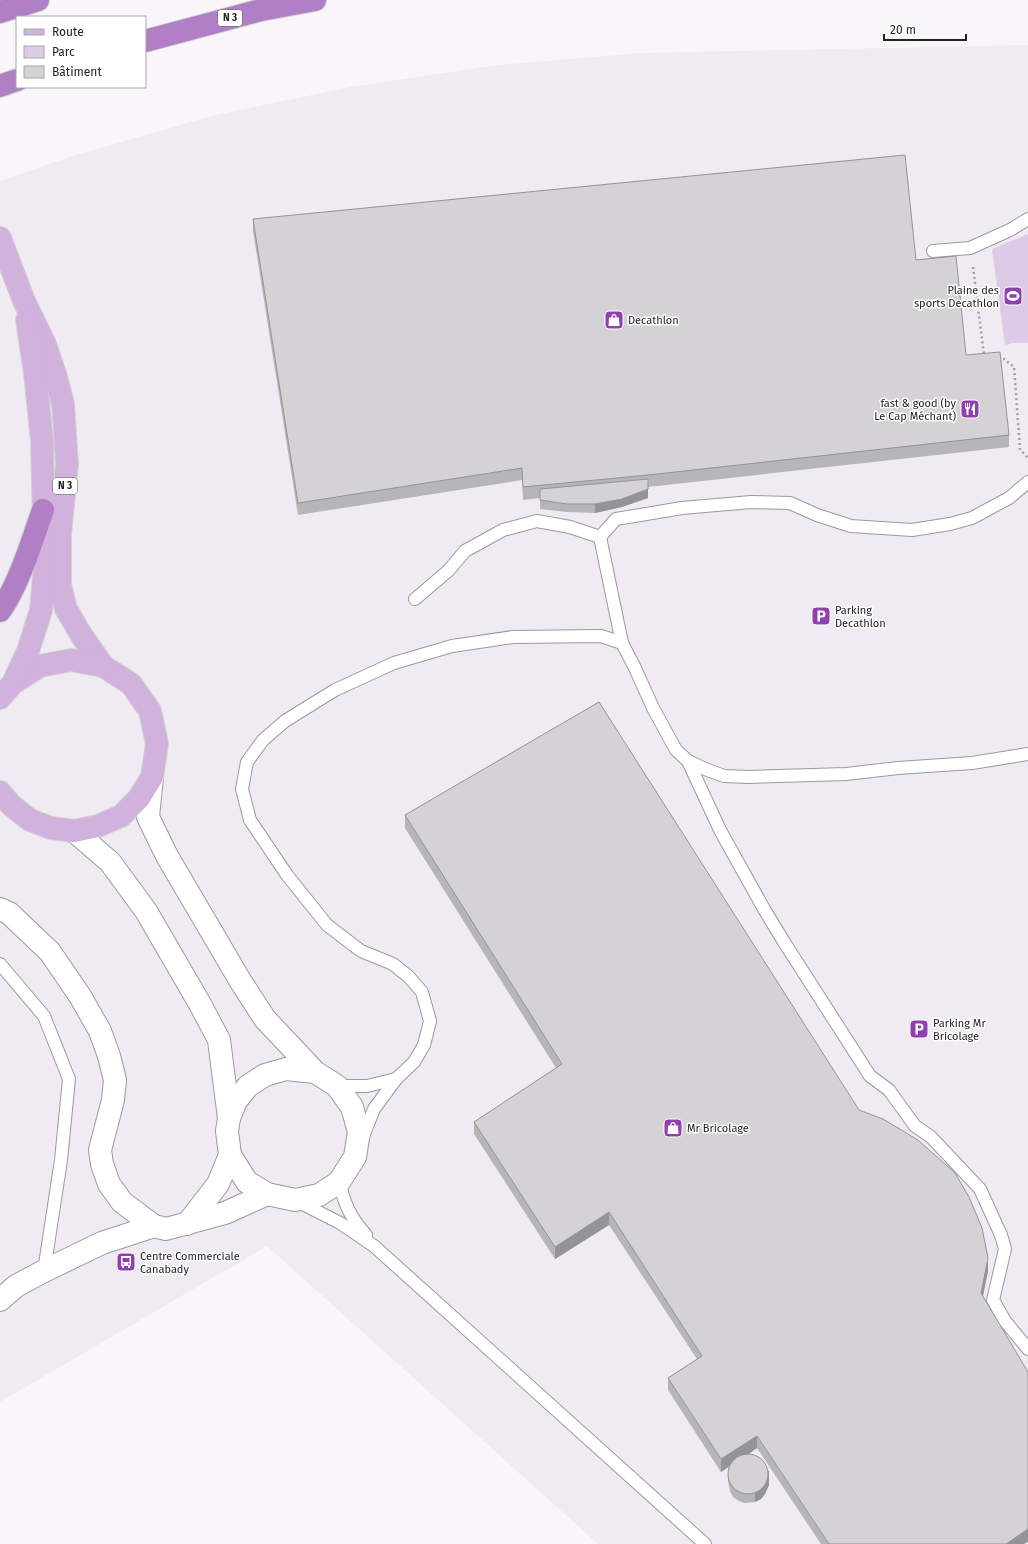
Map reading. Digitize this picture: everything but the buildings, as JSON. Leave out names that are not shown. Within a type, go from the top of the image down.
[{"type":"highway","points":[[0,12],[38,0]]},
{"type":"highway","name":"N 3","points":[[146,41],[261,10],[315,0]]},
{"type":"highway","points":[[0,86],[16,80]]},
{"type":"highway","name":"N 3","points":[[0,611],[5,604],[17,577],[43,510]]},
{"type":"main road","name":"N 3","points":[[0,238],[24,301],[45,344],[63,404],[66,464],[60,534],[60,585],[66,608],[82,636],[103,666]]},
{"type":"main road","name":"N 3","points":[[24,301],[35,373],[42,441],[43,510]]},
{"type":"main road","points":[[6,691],[28,651],[41,610],[45,566],[43,510]]},
{"type":"main road","points":[[0,792],[12,806],[30,820],[51,828],[74,831],[98,826],[121,816],[139,798],[152,777],[157,744],[150,712],[131,684],[103,666],[71,660],[40,666],[6,691]]},
{"type":"street","points":[[152,777],[148,817],[167,856],[241,982],[265,1019],[315,1072],[337,1086],[352,1107],[359,1132],[355,1157],[338,1182],[319,1195],[295,1200],[267,1194],[247,1182],[230,1155],[227,1131],[229,1118],[236,1101],[248,1086],[266,1075],[286,1069],[315,1072]]},
{"type":"street","points":[[74,831],[110,862],[146,911],[200,1004],[219,1040],[229,1118]]},
{"type":"street","points":[[0,909],[9,913],[50,952],[80,996],[100,1031],[109,1056],[115,1080],[112,1100],[100,1150],[102,1164],[109,1184],[122,1202],[154,1226],[166,1229],[225,1213],[267,1194]]},
{"type":"street","points":[[187,1224],[218,1184],[230,1155]]},
{"type":"street","points":[[5,1292],[102,1243],[154,1226]]},
{"type":"lane","points":[[933,251],[970,248],[1010,230],[1028,219]]},
{"type":"lane","points":[[600,537],[616,518],[682,508],[751,502],[790,503],[817,515],[851,526],[912,530],[950,524],[972,518],[1010,498],[1028,482]]},
{"type":"lane","points":[[415,599],[448,571],[465,551],[503,530],[537,521],[570,526],[600,537]]},
{"type":"lane","points":[[600,537],[622,643],[656,715],[676,750],[688,761],[704,769],[724,776],[749,777],[846,774],[898,768],[972,763],[1028,754]]},
{"type":"lane","points":[[355,1157],[374,1109],[396,1079],[414,1062],[424,1045],[430,1021],[422,992],[409,977],[393,964],[361,951],[327,925],[287,875],[250,820],[242,789],[246,762],[263,740],[285,721],[335,690],[394,663],[452,646],[513,637],[601,636],[622,643]]},
{"type":"lane","points":[[688,761],[720,830],[761,903],[870,1076],[889,1090],[915,1126],[931,1137],[980,1189],[1001,1235],[1005,1249],[993,1300],[1005,1321],[1028,1349]]},
{"type":"lane","points":[[0,964],[3,965],[44,1016],[69,1079],[61,1160],[44,1271]]},
{"type":"lane","points":[[337,1086],[367,1086],[396,1079]]},
{"type":"lane","points":[[338,1182],[353,1220],[374,1246]]},
{"type":"lane","points":[[295,1200],[340,1223],[374,1246],[705,1544]]},
{"type":"path","points":[[970,248],[984,359]]},
{"type":"path","points":[[991,359],[1004,358],[1014,367],[1020,449],[1028,458]]},
{"type":"shaded area","points":[[1028,45],[1028,1544],[598,1544],[267,1246],[0,1402],[0,181],[73,156],[211,116],[356,86],[499,65],[640,53]]},
{"type":"green space","name":"Plaine des sports Decathlon","points":[[1028,234],[1028,343],[1012,343],[1005,345],[992,249]]},
{"type":"place","name":"Plaine des sports Decathlon","points":[[1013,296]]},
{"type":"place","name":"Decathlon","points":[[614,320]]},
{"type":"place","name":"fast & good (by Le Cap Méchant)","points":[[970,409]]},
{"type":"place","name":"Parking Decathlon","points":[[821,616]]},
{"type":"place","name":"Parking Mr Bricolage","points":[[919,1029]]},
{"type":"place","name":"Mr Bricolage","points":[[673,1128]]},
{"type":"place","name":"Centre Commerciale Canabady","points":[[126,1262]]}]
